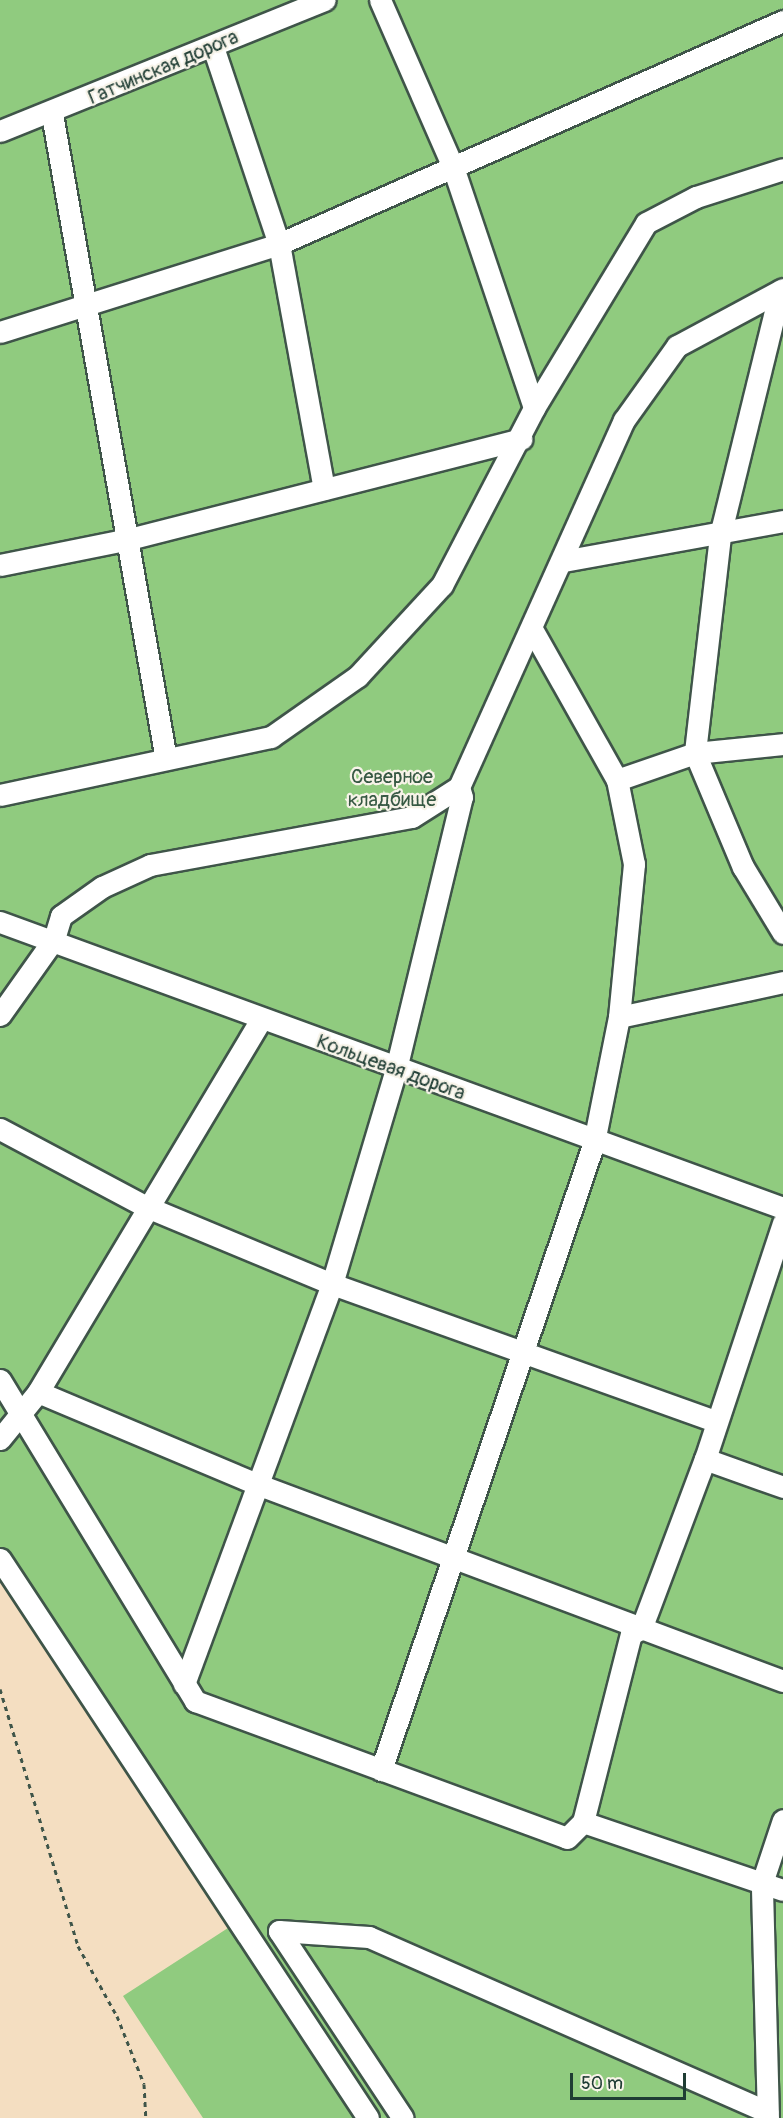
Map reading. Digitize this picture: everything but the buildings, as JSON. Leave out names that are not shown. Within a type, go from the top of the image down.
[{"type":"lane","name":"Гатчинская дорога","points":[[0,132],[52,114],[325,0]]},
{"type":"lane","points":[[380,0],[453,167],[534,408]]},
{"type":"lane","points":[[0,332],[279,244],[783,21]]},
{"type":"lane","points":[[213,47],[279,244],[324,489]]},
{"type":"lane","points":[[52,114],[129,539],[166,759]]},
{"type":"lane","points":[[0,795],[271,737],[358,676],[442,585],[521,439],[534,408],[646,223],[696,197],[783,169]]},
{"type":"lane","points":[[781,290],[720,536],[695,753],[743,867],[783,933]]},
{"type":"lane","points":[[0,1015],[54,939],[61,916],[102,887],[150,865],[375,827],[412,817],[459,787],[532,631],[624,420],[677,346],[781,290]]},
{"type":"lane","points":[[0,565],[129,539],[521,439]]},
{"type":"lane","points":[[563,561],[720,536],[783,521]]},
{"type":"lane","points":[[381,1770],[594,1142],[619,1017],[634,864],[617,780],[532,631]]},
{"type":"lane","points":[[617,780],[695,753],[783,744]]},
{"type":"lane","points":[[184,1684],[262,1486],[332,1284],[396,1069],[462,797],[459,787]]},
{"type":"lane","name":"Кольцевая дорога","points":[[0,922],[54,939],[261,1019],[594,1142],[783,1208]]},
{"type":"lane","points":[[619,1017],[783,982]]},
{"type":"lane","points":[[0,1440],[38,1392],[147,1206],[261,1019]]},
{"type":"lane","points":[[0,1129],[147,1206],[332,1284],[715,1421]]},
{"type":"lane","points":[[0,1380],[22,1411],[195,1701],[567,1838],[583,1822],[631,1634],[641,1629],[705,1459],[715,1421],[783,1223]]},
{"type":"lane","points":[[38,1392],[262,1486],[783,1681]]},
{"type":"lane","points":[[705,1459],[783,1487]]},
{"type":"lane","points":[[0,1559],[368,2118]]},
{"type":"lane","points":[[403,2118],[279,1931],[369,1937],[767,2115],[762,1883],[783,1820]]},
{"type":"lane","points":[[583,1822],[783,1890]]},
{"type":"path","points":[[0,1689],[78,1946],[117,2016],[144,2084],[146,2118]]},
{"type":"green space","name":"Северное кладбище","points":[[0,0],[783,0],[783,2118],[203,2118],[123,1996],[228,1928],[0,1575]]}]
